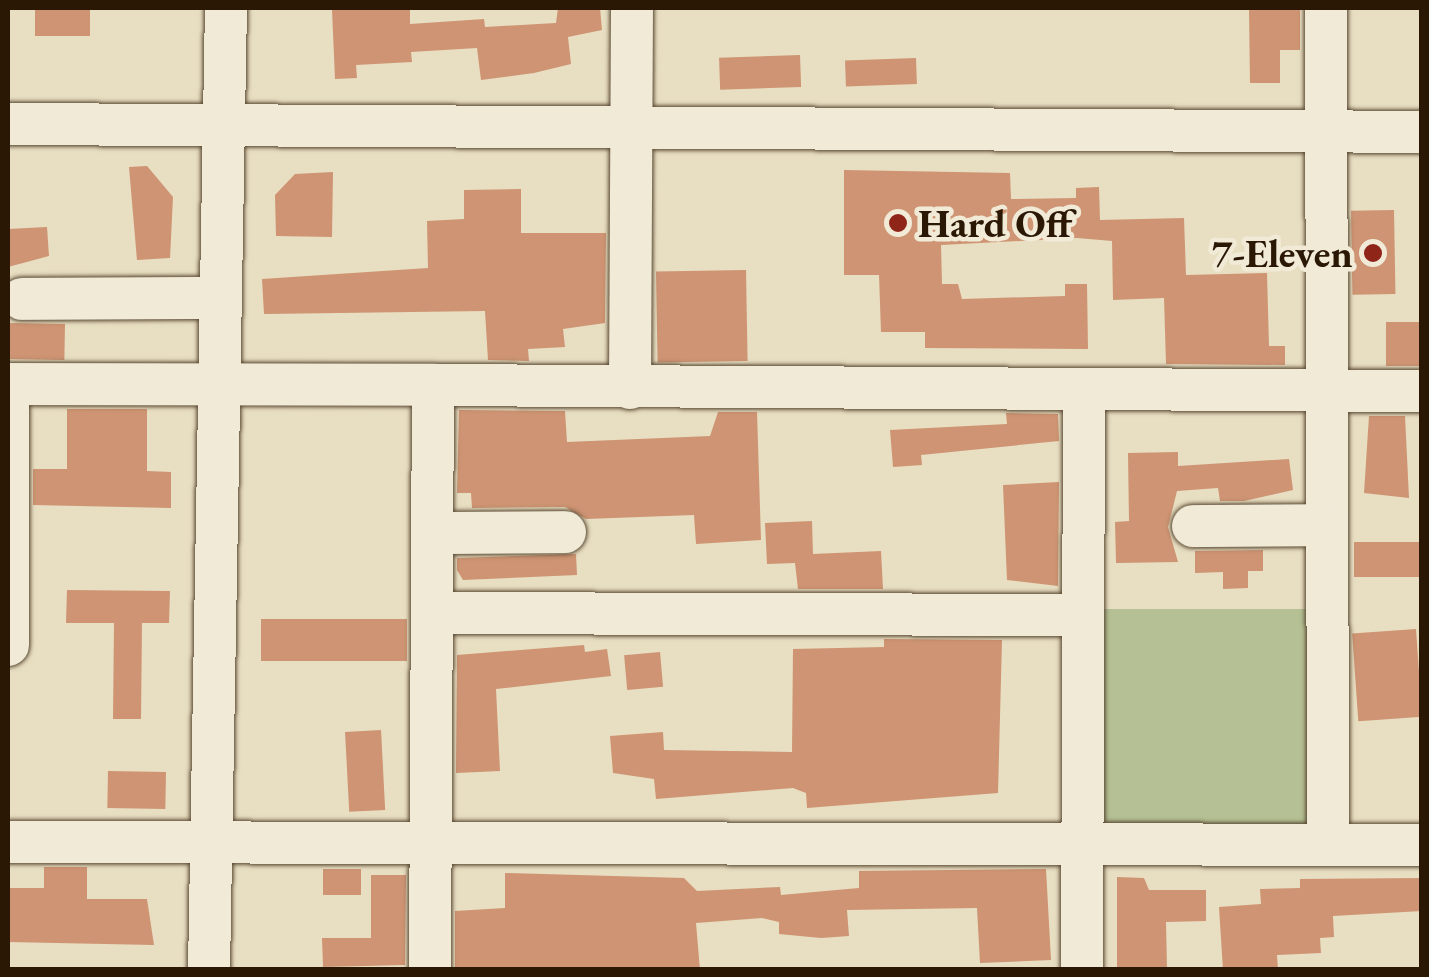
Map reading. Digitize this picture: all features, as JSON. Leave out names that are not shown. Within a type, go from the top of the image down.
[{"type":"street","points":[[209,970],[226,8]]},
{"type":"street","points":[[630,388],[632,8]]},
{"type":"street","points":[[1326,8],[1328,845]]},
{"type":"street","points":[[8,124],[1422,132]]},
{"type":"street","points":[[22,298],[218,298]]},
{"type":"street","points":[[8,645],[8,384],[1084,393],[1422,391]]},
{"type":"street","points":[[430,970],[434,385]]},
{"type":"street","points":[[1082,970],[1084,393]]},
{"type":"street","points":[[1193,526],[1325,525]]},
{"type":"street","points":[[433,533],[565,532]]},
{"type":"street","points":[[432,613],[1083,615]]},
{"type":"street","points":[[8,842],[1422,845]]},
{"type":"green space","points":[[1101,609],[1309,609],[1309,835],[1101,835]]},
{"type":"building","points":[[35,8],[90,8],[90,36],[35,36]]},
{"type":"building","points":[[410,8],[410,24],[484,19],[485,27],[556,23],[558,8],[600,8],[602,30],[568,37],[571,64],[534,73],[481,80],[477,48],[411,52],[412,62],[356,65],[357,78],[335,79],[332,10]]},
{"type":"building","points":[[1300,9],[1300,50],[1280,50],[1280,83],[1250,83],[1249,10]]},
{"type":"building","points":[[800,55],[801,87],[720,90],[719,58]]},
{"type":"building","points":[[916,58],[917,84],[846,86],[845,60]]},
{"type":"building","points":[[147,166],[173,197],[170,258],[137,260],[129,167]]},
{"type":"building","points":[[844,170],[1010,173],[1011,199],[1076,198],[1076,188],[1099,187],[1100,220],[1184,218],[1186,275],[1267,273],[1269,346],[1285,346],[1285,365],[1166,364],[1164,298],[1113,300],[1112,241],[1077,238],[941,245],[942,284],[958,284],[962,299],[1065,296],[1065,284],[1087,284],[1088,349],[925,348],[925,332],[881,332],[879,275],[844,275]]},
{"type":"building","points":[[333,172],[332,237],[276,236],[275,195],[295,174]]},
{"type":"building","points":[[521,189],[521,233],[606,233],[605,323],[563,329],[565,347],[528,349],[529,361],[488,360],[485,311],[264,314],[262,279],[428,268],[427,221],[464,219],[464,190]]},
{"type":"building","name":"7-Eleven","points":[[1394,210],[1395,294],[1352,295],[1351,211]]},
{"type":"building","points":[[47,227],[49,256],[8,267],[8,229]]},
{"type":"building","points":[[746,270],[748,361],[658,363],[656,272]]},
{"type":"building","points":[[1386,322],[1422,322],[1422,366],[1386,366]]},
{"type":"building","points":[[8,323],[65,324],[64,360],[8,359]]},
{"type":"building","points":[[67,409],[147,409],[147,471],[171,472],[171,508],[33,505],[33,469],[67,469]]},
{"type":"building","points":[[459,410],[565,411],[567,442],[710,436],[718,412],[757,412],[761,540],[696,544],[694,515],[586,519],[565,507],[472,508],[471,493],[457,493]]},
{"type":"building","points":[[1006,413],[1058,414],[1059,441],[921,455],[922,465],[893,467],[890,430],[1007,424]]},
{"type":"building","points":[[1369,416],[1405,416],[1409,498],[1364,493]]},
{"type":"building","points":[[1178,452],[1178,466],[1289,459],[1293,490],[1244,501],[1220,501],[1218,488],[1177,491],[1168,527],[1178,562],[1116,563],[1115,522],[1129,521],[1128,453]]},
{"type":"building","points":[[1059,482],[1058,586],[1007,580],[1003,485]]},
{"type":"building","points":[[812,521],[813,554],[881,551],[883,589],[798,589],[795,563],[767,564],[765,523]]},
{"type":"building","points":[[1354,542],[1422,542],[1422,577],[1354,577]]},
{"type":"building","points":[[1263,550],[1263,571],[1248,571],[1248,588],[1223,589],[1223,572],[1195,573],[1195,551]]},
{"type":"building","points":[[576,554],[577,575],[463,580],[457,570],[457,558]]},
{"type":"building","points":[[67,590],[170,591],[169,623],[142,623],[141,719],[113,719],[114,623],[66,623]]},
{"type":"building","points":[[261,619],[407,619],[407,661],[261,661]]},
{"type":"building","points":[[1416,629],[1422,717],[1358,721],[1352,633]]},
{"type":"building","points":[[884,639],[1002,640],[998,793],[807,808],[806,793],[793,788],[656,799],[654,779],[613,773],[610,736],[663,732],[664,750],[792,752],[793,649],[884,647]]},
{"type":"building","points":[[584,645],[585,652],[607,649],[611,676],[496,689],[500,771],[456,773],[457,655]]},
{"type":"building","points":[[660,652],[663,687],[627,690],[624,655]]},
{"type":"building","points":[[381,730],[385,810],[349,812],[345,732]]},
{"type":"building","points":[[108,771],[166,772],[165,809],[107,808]]},
{"type":"building","points":[[44,867],[87,867],[87,899],[147,899],[154,945],[8,942],[8,888],[44,888]]},
{"type":"building","points":[[323,869],[361,869],[361,895],[323,895]]},
{"type":"building","points":[[1046,869],[1051,960],[980,963],[977,908],[847,910],[849,936],[779,934],[779,922],[762,918],[696,923],[700,970],[455,970],[455,911],[505,908],[505,873],[684,878],[697,891],[780,887],[781,895],[859,888],[859,871]]},
{"type":"building","points":[[371,875],[406,875],[405,965],[323,967],[322,938],[371,938]]},
{"type":"building","points":[[1117,877],[1144,878],[1149,890],[1206,890],[1206,921],[1166,922],[1167,970],[1117,970]]},
{"type":"building","points":[[1422,878],[1422,911],[1333,916],[1334,937],[1320,938],[1321,953],[1277,955],[1278,970],[1223,970],[1219,907],[1261,904],[1260,889],[1300,888],[1300,879]]},
{"type":"place","name":"Hard Off","points":[[898,223]]},
{"type":"place","name":"7-Eleven","points":[[1373,253]]}]
